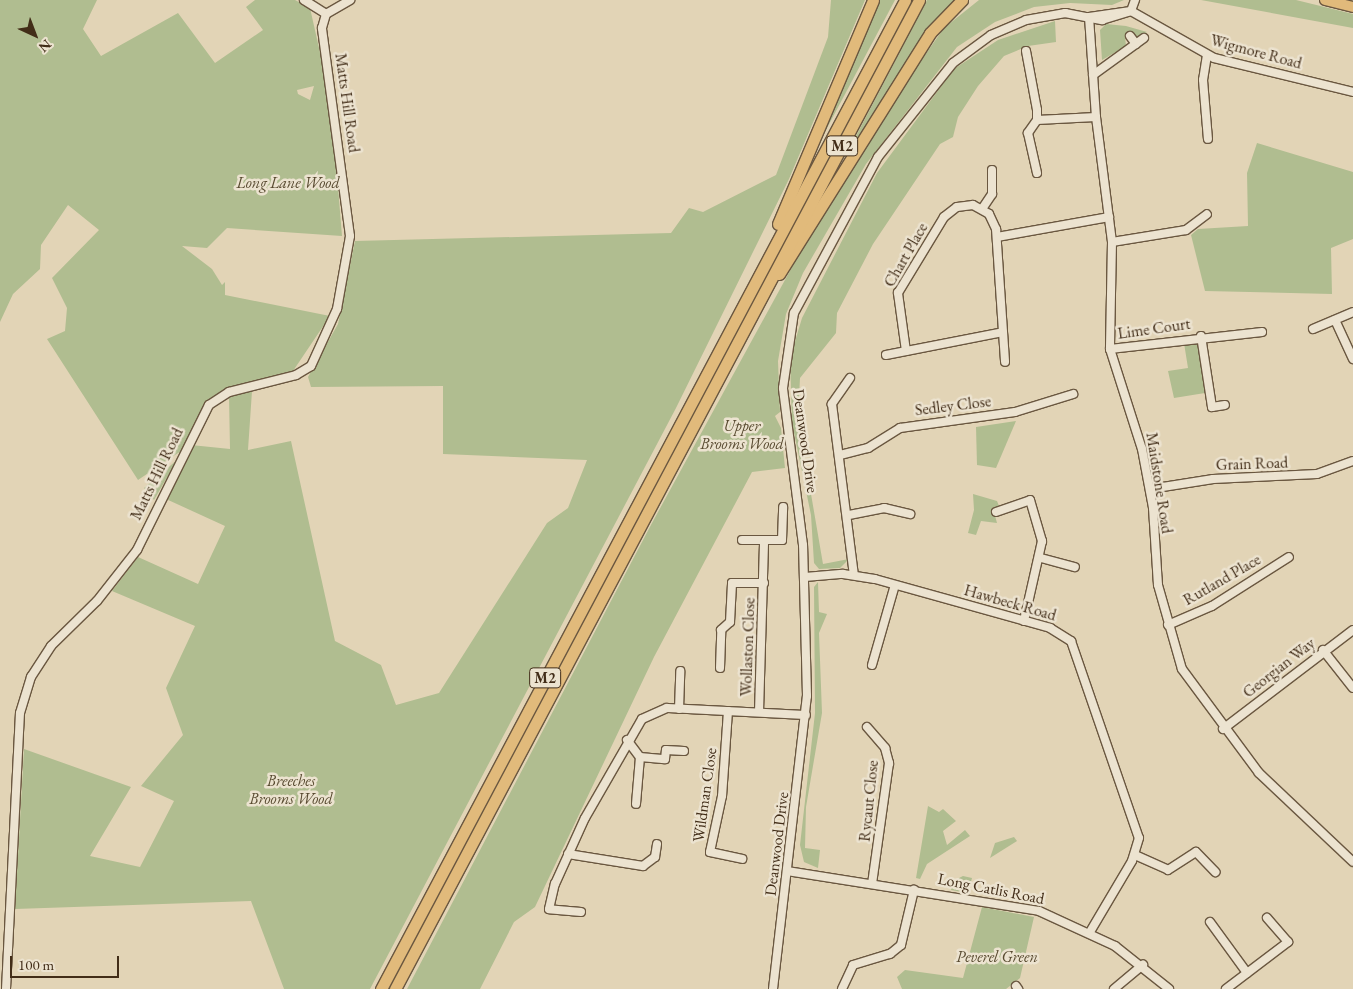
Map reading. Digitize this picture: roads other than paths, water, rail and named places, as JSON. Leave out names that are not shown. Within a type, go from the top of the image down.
[{"type":"highway","name":"M2","points":[[767,259],[771,237],[872,0]]},
{"type":"highway","name":"M2","points":[[381,989],[905,0]]},
{"type":"highway","name":"M2","points":[[395,989],[919,0]]},
{"type":"highway","name":"M2","points":[[764,293],[791,261],[912,59],[937,23],[962,0]]},
{"type":"highway","name":"M2","points":[[912,59],[972,0]]},
{"type":"main road","points":[[1325,0],[1353,7]]},
{"type":"street","points":[[304,0],[326,14],[350,0]]},
{"type":"street","points":[[1132,11],[1134,0]]},
{"type":"street","name":"Deanwood Drive","points":[[773,989],[806,715],[805,577],[783,388],[792,321],[810,279],[878,156],[953,63],[991,35],[1026,20],[1057,14],[1089,18],[1116,18],[1132,11]]},
{"type":"street","name":"Wigmore Road","points":[[1132,11],[1208,55],[1353,92]]},
{"type":"street","name":"Matts Hill Road","points":[[6,989],[20,713],[31,677],[51,646],[97,601],[137,550],[209,405],[229,392],[296,375],[311,366],[337,309],[350,236],[322,28],[326,14]]},
{"type":"street","name":"Maidstone Road","points":[[1089,18],[1096,117],[1112,242],[1110,349],[1136,428],[1150,489],[1158,585],[1168,625],[1184,675],[1223,729],[1267,782],[1353,862]]},
{"type":"street","points":[[1130,36],[1136,44]]},
{"type":"street","points":[[1093,75],[1144,38]]},
{"type":"street","points":[[1026,51],[1037,120],[1028,133],[1037,173]]},
{"type":"street","points":[[1208,55],[1203,80],[1208,140]]},
{"type":"street","points":[[1037,120],[1096,117]]},
{"type":"street","points":[[992,170],[992,194],[982,209],[992,219],[997,237],[1005,362]]},
{"type":"street","name":"Chart Place","points":[[906,351],[896,305],[900,289],[948,213],[963,205],[982,209]]},
{"type":"street","points":[[1112,242],[1186,230],[1208,214]]},
{"type":"street","points":[[997,237],[1109,217]]},
{"type":"street","points":[[1313,329],[1353,312]]},
{"type":"street","points":[[1335,320],[1353,359]]},
{"type":"street","points":[[886,355],[1003,332]]},
{"type":"street","name":"Lime Court","points":[[1110,349],[1201,336],[1262,332]]},
{"type":"street","name":"Lime Court","points":[[1201,336],[1212,407],[1225,404]]},
{"type":"street","points":[[850,378],[832,400],[849,514],[854,575]]},
{"type":"street","name":"Sedley Close","points":[[840,455],[874,446],[900,428],[1015,412],[1074,394]]},
{"type":"street","name":"Grain Road","points":[[1150,489],[1213,479],[1317,474],[1353,461]]},
{"type":"street","points":[[996,512],[1030,500],[1042,541],[1041,558],[1024,620]]},
{"type":"street","points":[[742,540],[782,540],[783,507]]},
{"type":"street","points":[[849,514],[884,508],[910,514]]},
{"type":"street","name":"Wollaston Close","points":[[759,712],[764,540]]},
{"type":"street","points":[[1041,558],[1075,567]]},
{"type":"street","name":"Rutland Place","points":[[1168,625],[1212,606],[1289,558]]},
{"type":"street","name":"Hawbeck Road","points":[[805,577],[854,575],[894,585],[1058,631],[1075,647],[1135,821],[1139,843],[1135,855],[1090,932]]},
{"type":"street","name":"Wollaston Close","points":[[720,668],[721,630],[730,622],[732,582],[764,583]]},
{"type":"street","points":[[872,665],[894,585]]},
{"type":"street","name":"Georgian Way","points":[[1223,729],[1323,650],[1353,630]]},
{"type":"street","points":[[1323,650],[1353,688]]},
{"type":"street","points":[[679,709],[680,670]]},
{"type":"street","points":[[581,912],[549,909],[568,854],[627,740],[647,715],[662,708],[806,715]]},
{"type":"street","name":"Wildman Close","points":[[728,711],[722,796],[710,852],[742,859]]},
{"type":"street","name":"Rycaut Close","points":[[867,727],[885,748],[889,763],[872,884]]},
{"type":"street","points":[[627,740],[640,757],[636,804]]},
{"type":"street","points":[[640,757],[665,759],[666,750],[684,751]]},
{"type":"street","points":[[568,854],[643,866],[655,857],[657,844]]},
{"type":"street","points":[[1135,855],[1168,870],[1196,852],[1215,872]]},
{"type":"street","name":"Long Catlis Road","points":[[787,871],[1019,906],[1090,932],[1143,965],[1169,989]]},
{"type":"street","points":[[842,989],[854,965],[890,954],[902,945],[914,890]]},
{"type":"street","points":[[1226,989],[1288,942],[1267,918]]},
{"type":"street","points":[[1210,922],[1247,973]]},
{"type":"street","points":[[1114,989],[1143,965]]},
{"type":"park label","name":"Long Lane Wood","points":[[288,183]]},
{"type":"park label","name":"Upper Brooms Wood","points":[[742,435]]},
{"type":"park label","name":"Breeches Brooms Wood","points":[[291,790]]},
{"type":"park label","name":"Peverel Green","points":[[997,957]]}]
